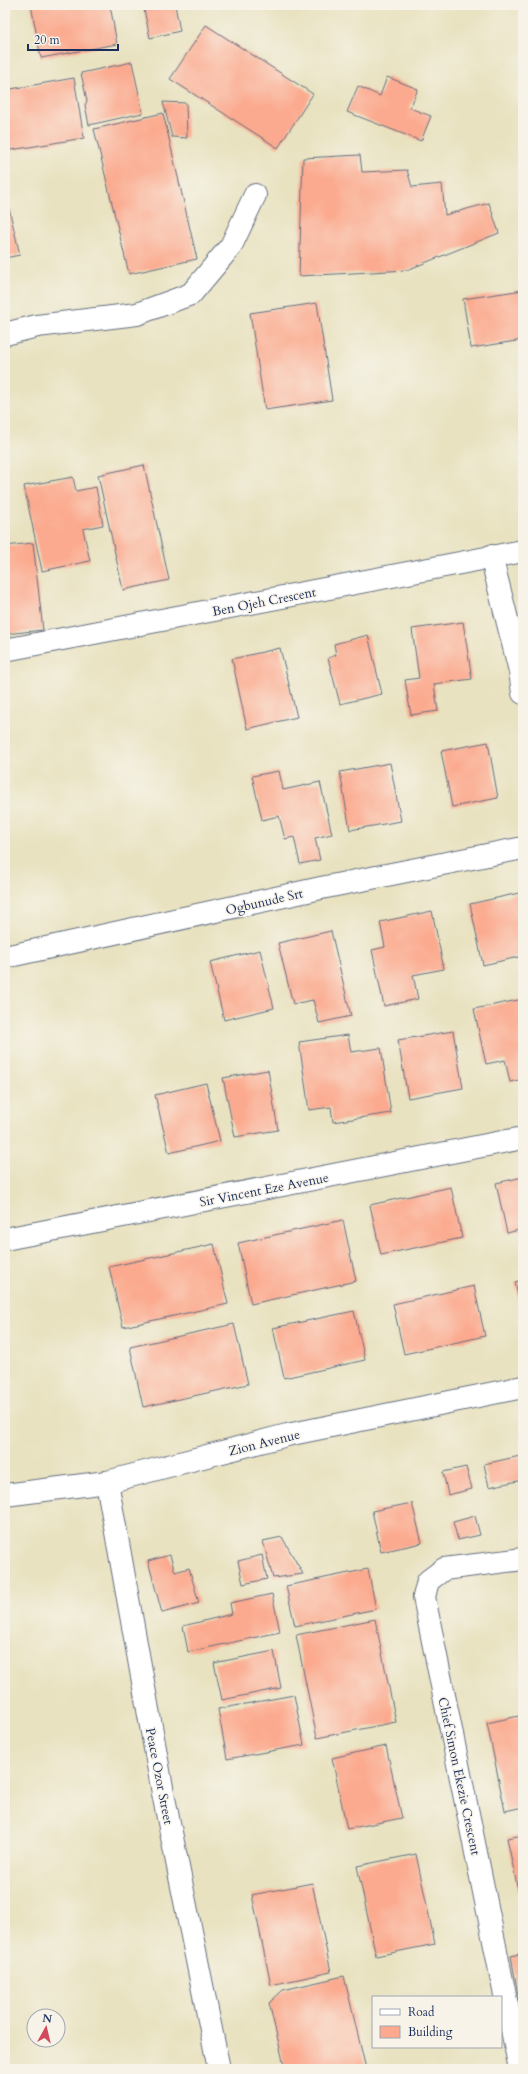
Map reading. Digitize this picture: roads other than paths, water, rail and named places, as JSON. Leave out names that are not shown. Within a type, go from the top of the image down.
[{"type":"street","points":[[5,334],[38,326],[137,314],[191,294],[231,246],[255,195]]},
{"type":"street","name":"Ben Ojeh Crescent","points":[[5,650],[523,551]]},
{"type":"street","points":[[491,556],[520,671],[523,693]]},
{"type":"street","name":"Ogbunude Srt","points":[[5,957],[321,888],[523,848]]},
{"type":"street","name":"Sir Vincent Eze Avenue","points":[[5,1239],[523,1138]]},
{"type":"street","name":"Zion Avenue","points":[[5,1495],[107,1482],[287,1435],[523,1387]]},
{"type":"street","name":"Peace Ozor Street","points":[[107,1482],[162,1786],[219,2069]]},
{"type":"street","name":"Chief Simon Ekezie Crescent","points":[[520,2069],[424,1597],[428,1581],[444,1569],[523,1559]]}]
